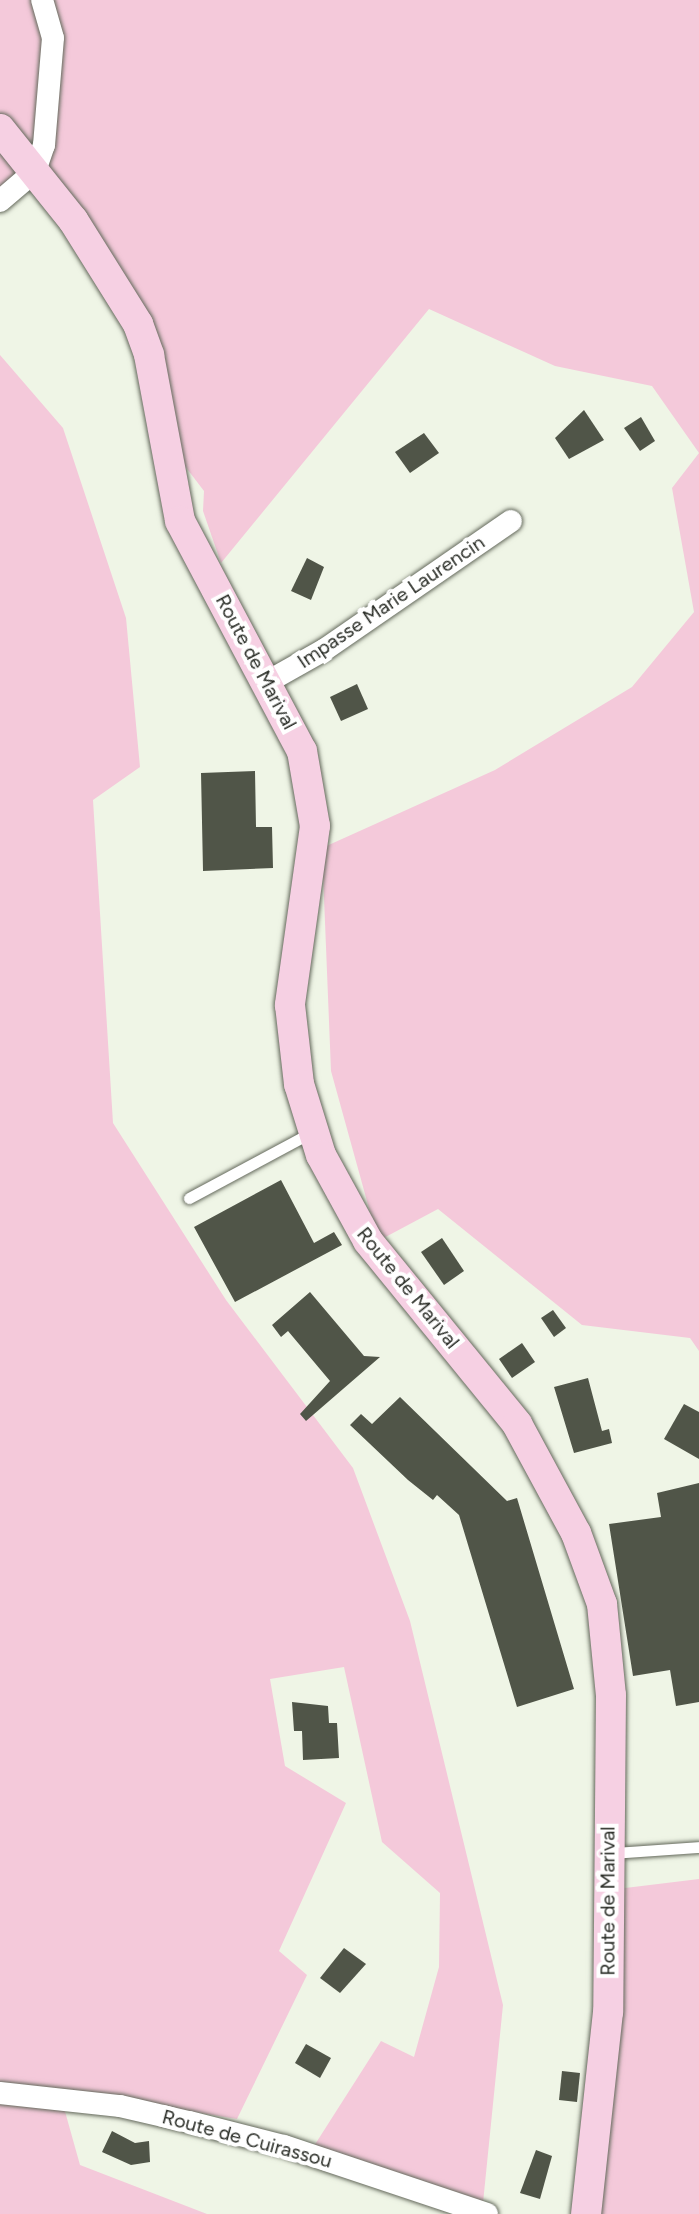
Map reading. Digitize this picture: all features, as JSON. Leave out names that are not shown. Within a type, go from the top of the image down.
[{"type":"main road","name":"Route de Marival","points":[[0,129],[100,259],[138,324],[152,366],[180,521],[269,681],[302,751],[312,794],[313,850],[290,1005],[299,1084],[313,1132],[335,1186],[368,1241],[517,1424],[587,1559],[602,1604],[611,1667],[606,2043],[586,2214]]},
{"type":"street","points":[[0,201],[35,171],[44,145],[52,81],[53,38],[42,0]]},
{"type":"street","name":"Impasse Marie Laurencin","points":[[269,681],[324,650],[511,521]]},
{"type":"street","name":"Route de Cuirassou","points":[[0,2093],[120,2106],[189,2122],[284,2146],[487,2214]]},
{"type":"lane","points":[[189,1198],[313,1132]]},
{"type":"lane","points":[[608,1854],[699,1847]]},
{"type":"shaded area","points":[[0,0],[699,0],[699,453],[652,386],[555,366],[429,309],[221,563],[203,511],[204,491],[178,457],[165,380],[49,179],[0,188]]},
{"type":"shaded area","points":[[0,355],[63,428],[126,618],[140,767],[93,800],[113,1123],[226,1300],[353,1468],[410,1621],[503,2005],[483,2203],[314,2146],[381,2041],[414,2057],[439,1967],[440,1893],[382,1842],[344,1667],[270,1679],[285,1766],[346,1803],[279,1951],[307,1975],[237,2119],[59,2090],[80,2165],[207,2214],[0,2214]]},
{"type":"shaded area","points":[[699,453],[699,1351],[690,1338],[582,1325],[438,1209],[378,1241],[331,1071],[322,848],[495,770],[632,687],[694,612],[672,488]]},
{"type":"shaded area","points":[[699,1879],[699,2214],[588,2214],[617,1889]]},
{"type":"building","points":[[584,410],[604,440],[569,459],[555,438]]},
{"type":"building","points":[[641,417],[655,441],[640,451],[624,428]]},
{"type":"building","points":[[424,433],[439,453],[410,473],[395,452]]},
{"type":"building","points":[[307,558],[324,567],[311,600],[291,591]]},
{"type":"building","points":[[357,684],[368,709],[341,721],[330,697]]},
{"type":"building","points":[[255,771],[256,827],[272,827],[273,868],[203,871],[201,773]]},
{"type":"building","points":[[281,1180],[314,1243],[334,1232],[342,1245],[235,1302],[194,1227]]},
{"type":"building","points":[[442,1238],[464,1271],[444,1285],[421,1252]]},
{"type":"building","points":[[310,1292],[364,1356],[380,1357],[306,1421],[300,1414],[330,1381],[288,1331],[281,1337],[272,1325]]},
{"type":"building","points":[[553,1310],[566,1328],[554,1337],[541,1318]]},
{"type":"building","points":[[522,1343],[535,1362],[512,1378],[499,1359]]},
{"type":"building","points":[[588,1378],[602,1431],[609,1429],[612,1443],[574,1453],[554,1387]]},
{"type":"building","points":[[400,1397],[507,1501],[517,1498],[574,1689],[517,1707],[459,1515],[437,1495],[433,1500],[408,1480],[350,1425],[361,1414],[372,1424]]},
{"type":"building","points":[[684,1404],[699,1412],[699,1459],[664,1439]]},
{"type":"building","points":[[699,1483],[699,1702],[676,1706],[670,1670],[633,1676],[609,1524],[661,1517],[657,1493]]},
{"type":"building","points":[[292,1702],[328,1706],[329,1723],[337,1723],[339,1758],[303,1760],[302,1731],[294,1731]]},
{"type":"building","points":[[344,1948],[366,1964],[340,1993],[320,1978]]},
{"type":"building","points":[[306,2044],[331,2058],[320,2078],[295,2063]]},
{"type":"building","points":[[562,2071],[580,2073],[577,2102],[559,2100]]},
{"type":"building","points":[[112,2131],[135,2143],[149,2141],[150,2162],[131,2165],[102,2152]]},
{"type":"building","points":[[536,2150],[552,2156],[540,2199],[520,2193]]}]
